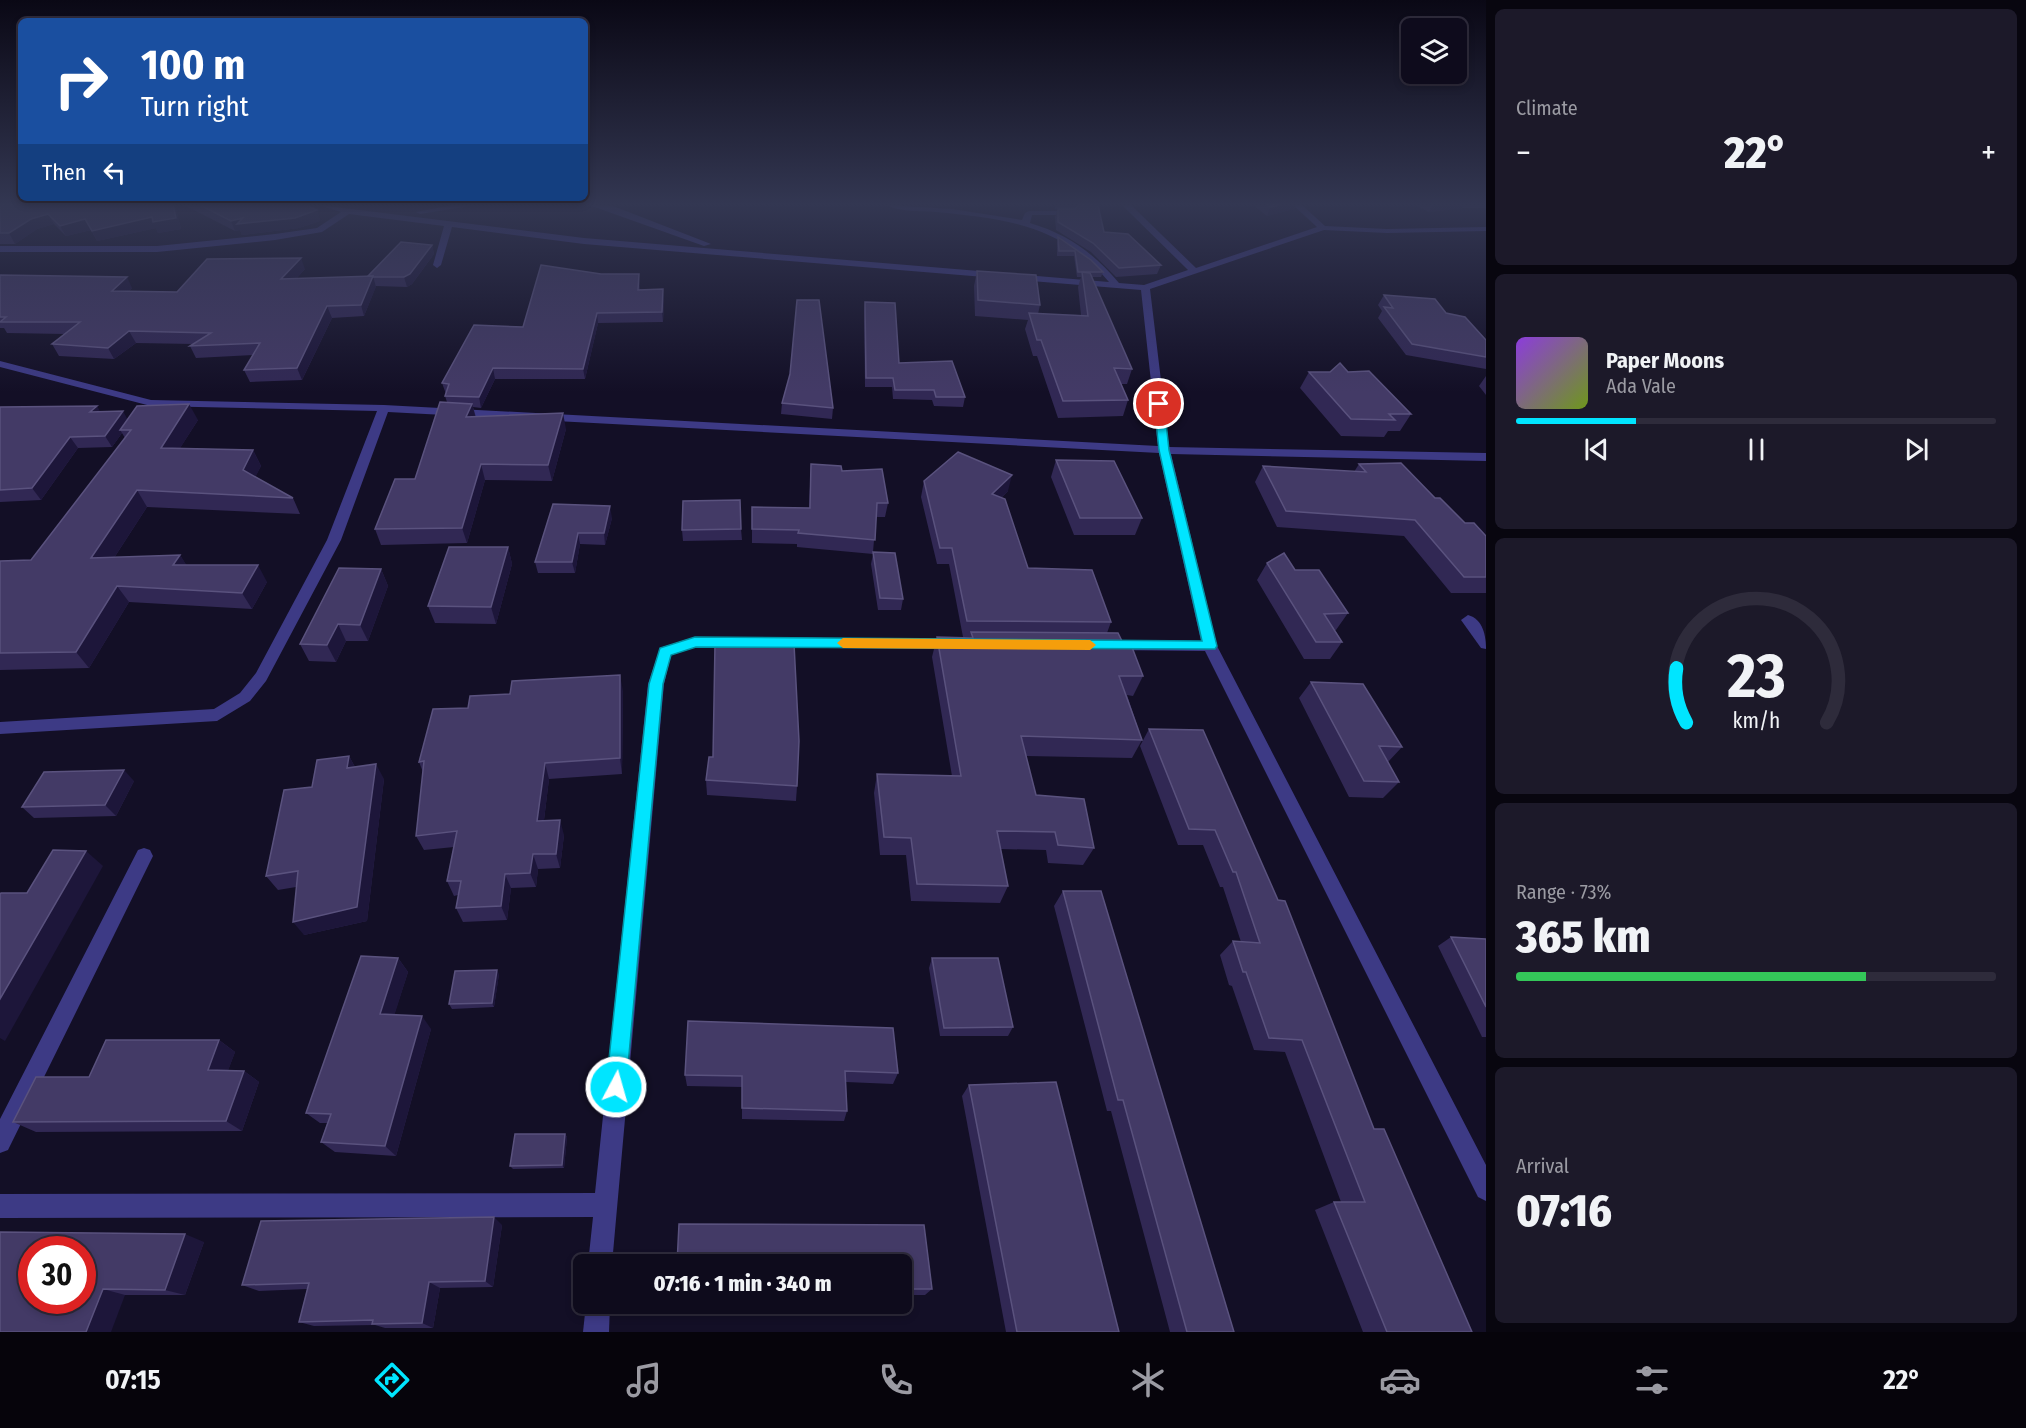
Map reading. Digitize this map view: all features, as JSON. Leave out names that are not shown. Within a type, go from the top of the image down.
[{"type":"street","points":[[915,267],[1145,288],[1201,267]]},
{"type":"street","points":[[1104,267],[1115,284]]},
{"type":"street","points":[[1189,267],[1192,270]]},
{"type":"street","points":[[1145,288],[1164,450],[1210,646],[1486,1189]]},
{"type":"street","points":[[0,364],[22,368],[147,408],[384,408],[1164,450],[1486,457]]},
{"type":"street","points":[[0,729],[217,715],[245,698],[261,677],[334,540],[384,408]]},
{"type":"street","points":[[1468,620],[1486,644]]},
{"type":"street","points":[[601,1254],[656,684],[665,652],[695,642],[970,644]]},
{"type":"street","points":[[1090,645],[1210,646]]},
{"type":"street","points":[[0,1142],[144,856]]},
{"type":"street","points":[[0,1206],[604,1205]]},
{"type":"street","points":[[596,1332],[597,1314]]},
{"type":"building","points":[[200,267],[292,267],[281,279],[373,276],[361,305],[327,306],[297,368],[244,370],[260,343],[190,346],[211,333],[129,331],[108,348],[52,344],[80,322],[0,322],[6,317],[0,317],[0,275],[127,277],[112,291],[177,292]]},
{"type":"building","points":[[377,267],[415,267],[404,277],[368,276]]},
{"type":"building","points":[[540,267],[601,274],[639,274],[638,290],[663,289],[662,312],[597,313],[583,369],[493,368],[479,397],[445,396],[449,384],[442,383],[474,325],[523,327]]},
{"type":"building","points":[[1077,267],[1098,267],[1103,272],[1078,272]]},
{"type":"building","points":[[977,271],[1036,275],[1040,305],[978,300]]},
{"type":"building","points":[[1082,272],[1090,273],[1132,369],[1114,368],[1128,400],[1063,401],[1041,340],[1037,340],[1029,313],[1088,316]]},
{"type":"building","points":[[1384,295],[1435,299],[1446,313],[1465,317],[1486,340],[1486,357],[1412,344],[1384,307],[1393,308]]},
{"type":"building","points":[[797,300],[819,300],[833,408],[782,403],[790,374]]},
{"type":"building","points":[[865,302],[895,303],[899,363],[952,361],[965,397],[936,397],[934,390],[895,390],[893,378],[866,378]]},
{"type":"building","points":[[1340,363],[1348,372],[1369,371],[1411,414],[1389,414],[1395,420],[1351,419],[1309,372],[1330,372]]},
{"type":"building","points":[[440,402],[472,404],[466,417],[563,413],[548,465],[481,464],[462,528],[375,529],[395,479],[415,479]]},
{"type":"building","points":[[189,404],[161,448],[253,450],[243,470],[293,498],[137,490],[91,558],[180,555],[173,565],[258,565],[242,593],[117,586],[76,652],[0,653],[0,561],[31,560],[131,430],[120,430],[137,406]]},
{"type":"building","points":[[97,406],[90,412],[123,411],[105,436],[70,437],[32,488],[0,490],[0,407]]},
{"type":"building","points":[[958,452],[1012,475],[992,494],[1005,499],[1028,568],[1092,570],[1111,622],[967,621],[952,548],[940,548],[924,481]]},
{"type":"building","points":[[1056,460],[1114,461],[1142,518],[1080,518]]},
{"type":"building","points":[[1401,463],[1435,498],[1440,498],[1465,523],[1474,523],[1486,536],[1486,577],[1464,577],[1415,520],[1286,511],[1263,466],[1366,472],[1359,464]]},
{"type":"building","points":[[811,464],[841,466],[842,471],[882,469],[888,503],[877,503],[875,540],[798,533],[799,530],[752,529],[752,507],[810,508]]},
{"type":"building","points":[[740,500],[741,529],[682,530],[683,501]]},
{"type":"building","points":[[553,504],[610,506],[604,533],[578,533],[572,562],[535,562]]},
{"type":"building","points":[[449,547],[508,547],[491,607],[428,606]]},
{"type":"building","points":[[873,552],[895,553],[903,599],[880,598]]},
{"type":"building","points":[[1284,553],[1295,570],[1319,570],[1348,613],[1324,614],[1342,642],[1316,642],[1267,563]]},
{"type":"building","points":[[339,568],[381,569],[360,625],[338,624],[327,645],[300,644]]},
{"type":"building","points":[[971,632],[1118,633],[1122,641],[1130,642],[1143,676],[1119,676],[1142,740],[1021,736],[1036,795],[1084,799],[1094,848],[1058,845],[1055,832],[997,831],[1008,886],[917,884],[911,838],[884,837],[877,774],[961,776],[937,637],[973,638]]},
{"type":"building","points":[[715,644],[794,644],[799,741],[797,786],[706,780],[709,757],[713,757]]},
{"type":"building","points":[[620,675],[620,758],[545,763],[537,821],[560,820],[556,854],[533,854],[530,873],[505,874],[501,906],[456,908],[461,881],[447,881],[457,831],[416,836],[424,761],[419,762],[433,709],[468,708],[470,696],[510,694],[512,681]]},
{"type":"building","points":[[1311,682],[1363,684],[1402,747],[1379,746],[1399,782],[1364,781]]},
{"type":"building","points":[[1149,729],[1203,730],[1278,900],[1285,901],[1374,1129],[1384,1129],[1472,1332],[1387,1332],[1334,1202],[1365,1202],[1302,1040],[1269,1038],[1246,972],[1243,972],[1233,941],[1260,943],[1236,872],[1233,872],[1215,830],[1189,829]]},
{"type":"building","points":[[349,756],[347,768],[376,764],[357,907],[293,922],[298,871],[266,876],[284,790],[312,787],[317,760]]},
{"type":"building","points":[[124,770],[105,805],[22,807],[44,772]]},
{"type":"building","points":[[53,850],[86,851],[0,999],[0,894],[27,893]]},
{"type":"building","points":[[1063,891],[1101,891],[1234,1332],[1187,1332],[1123,1100],[1118,1100]]},
{"type":"building","points":[[1451,937],[1486,939],[1486,1007]]},
{"type":"building","points":[[361,956],[398,958],[380,1014],[422,1016],[385,1146],[321,1142],[331,1114],[306,1113]]},
{"type":"building","points":[[932,958],[998,958],[1013,1027],[944,1028]]},
{"type":"building","points":[[497,970],[492,1003],[449,1004],[455,971]]},
{"type":"building","points":[[688,1021],[893,1028],[898,1073],[845,1071],[847,1111],[742,1108],[742,1076],[685,1075]]},
{"type":"building","points":[[106,1040],[219,1040],[208,1070],[244,1071],[226,1121],[13,1122],[36,1077],[89,1077]]},
{"type":"building","points":[[1056,1082],[1119,1332],[1017,1332],[969,1085]]},
{"type":"building","points":[[515,1134],[565,1134],[562,1165],[510,1166]]},
{"type":"building","points":[[494,1217],[485,1281],[429,1282],[422,1323],[372,1324],[373,1320],[299,1322],[309,1283],[242,1285],[261,1221]]},
{"type":"building","points":[[679,1224],[924,1225],[932,1289],[912,1289],[912,1254],[678,1254]]},
{"type":"building","points":[[0,1232],[185,1234],[165,1290],[103,1289],[96,1307],[96,1236],[18,1236],[18,1314],[93,1314],[86,1332],[0,1332]]},
{"type":"slow traffic","points":[[843,643],[1090,645]]},
{"type":"route","points":[[616,1087],[656,684],[665,652],[695,642],[1210,646],[1164,450],[1159,404]]}]
